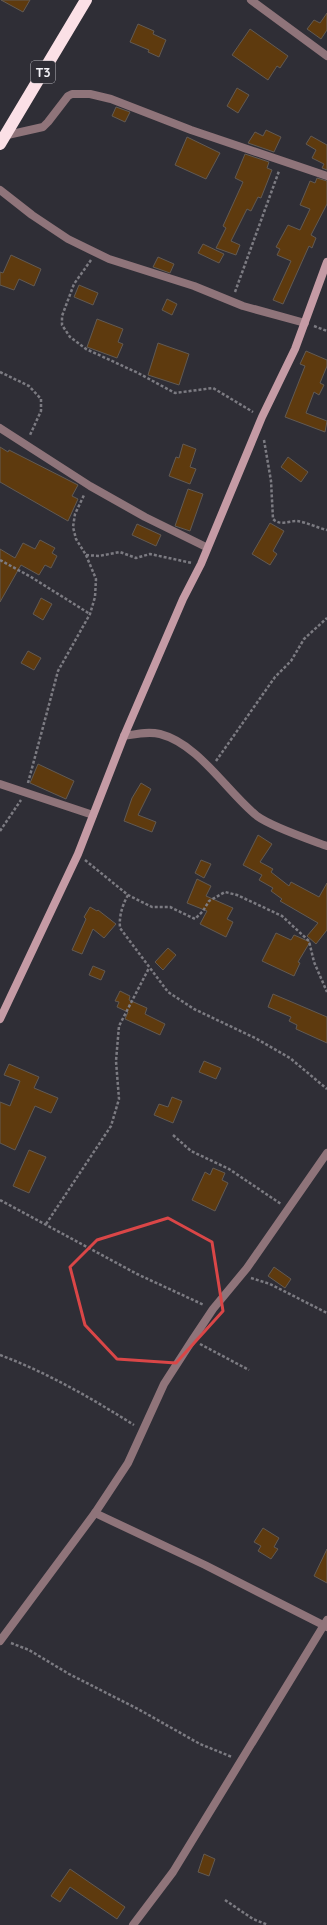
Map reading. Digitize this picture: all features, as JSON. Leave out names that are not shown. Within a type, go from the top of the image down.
[{"type":"highway","name":"T3","points":[[1,138],[86,0]]},
{"type":"street","points":[[251,0],[327,56]]},
{"type":"street","points":[[1,138],[43,127],[68,96],[72,94],[90,94],[111,98],[191,130],[327,176]]},
{"type":"street","points":[[0,190],[38,219],[68,239],[96,254],[194,286],[232,301],[305,323]]},
{"type":"street","points":[[0,1019],[78,854],[124,736],[183,599],[201,564],[206,548],[262,417],[295,349],[324,277],[327,262]]},
{"type":"street","points":[[0,428],[90,486],[145,517],[206,548]]},
{"type":"street","points":[[124,736],[148,732],[160,734],[189,749],[259,817],[327,846]]},
{"type":"street","points":[[0,784],[93,815]]},
{"type":"street","points":[[1,1640],[95,1513],[128,1463],[164,1384],[213,1309],[241,1276],[327,1152]]},
{"type":"street","points":[[95,1513],[326,1624],[240,1761],[173,1872],[133,1925]]},
{"type":"path","points":[[232,301],[267,200],[283,161]]},
{"type":"path","points":[[96,254],[74,284],[62,316],[62,325],[70,336],[86,349],[138,373],[174,393],[213,388],[234,399],[262,417],[271,481],[273,519],[275,522],[283,523],[298,521],[327,530]]},
{"type":"path","points":[[0,372],[29,386],[41,399],[41,411],[26,445]]},
{"type":"path","points":[[0,831],[26,793],[42,723],[58,671],[90,614],[95,597],[96,579],[86,555],[76,539],[73,527],[75,514],[81,500],[90,486]]},
{"type":"path","points":[[86,555],[99,556],[120,552],[136,558],[150,554],[201,564]]},
{"type":"path","points":[[0,560],[31,577],[90,614]]},
{"type":"path","points":[[210,770],[263,693],[291,661],[304,639],[327,618]]},
{"type":"path","points":[[78,854],[128,894],[152,907],[170,907],[195,919],[203,911],[209,901],[225,892],[237,895],[282,916],[309,941],[314,962],[327,992]]},
{"type":"path","points":[[128,894],[123,904],[119,919],[120,928],[168,992],[194,1009],[255,1038],[290,1058],[327,1089]]},
{"type":"path","points":[[46,1224],[111,1126],[117,1111],[119,1099],[116,1062],[119,1026],[149,968]]},
{"type":"path","points":[[173,1136],[191,1151],[229,1169],[288,1209]]},
{"type":"path","points":[[0,1200],[137,1274],[213,1309]]},
{"type":"path","points":[[241,1276],[270,1284],[327,1313]]},
{"type":"path","points":[[193,1339],[249,1370]]},
{"type":"path","points":[[0,1355],[28,1366],[89,1396],[142,1430]]},
{"type":"path","points":[[1,1640],[29,1650],[69,1674],[138,1709],[200,1744],[240,1761]]},
{"type":"path","points":[[225,1900],[253,1919],[268,1925]]},
{"type":"highlighted area","points":[[168,1218],[212,1242],[223,1311],[176,1363],[117,1359],[85,1325],[70,1267],[97,1240]]},
{"type":"building","points":[[1,0],[30,0],[23,12]]},
{"type":"building","points":[[327,13],[327,30],[321,39],[307,29],[314,20],[320,23]]},
{"type":"building","points":[[138,24],[154,31],[153,34],[166,40],[159,57],[148,52],[149,50],[130,42]]},
{"type":"building","points":[[250,29],[288,56],[280,68],[277,66],[268,80],[232,55]]},
{"type":"building","points":[[237,88],[249,95],[238,113],[227,106]]},
{"type":"building","points":[[116,107],[130,112],[125,122],[112,116]]},
{"type":"building","points":[[266,130],[281,137],[274,152],[248,143],[255,132],[263,136]]},
{"type":"building","points":[[311,136],[327,145],[327,170],[322,168],[324,164],[312,158],[316,150],[306,144]]},
{"type":"building","points":[[187,137],[220,153],[206,179],[175,165]]},
{"type":"building","points":[[245,154],[269,162],[267,168],[272,170],[261,198],[258,197],[251,211],[247,209],[231,241],[240,245],[236,255],[216,248],[226,228],[223,226],[243,182],[235,178]]},
{"type":"building","points":[[317,178],[327,181],[327,204],[311,235],[316,238],[312,248],[309,246],[283,304],[273,300],[291,261],[277,255],[280,249],[276,247],[288,225],[300,230],[310,209],[300,205],[310,181],[315,183]]},
{"type":"building","points":[[203,244],[224,254],[219,263],[198,253]]},
{"type":"building","points":[[11,255],[41,269],[34,286],[19,279],[14,290],[0,285],[0,272],[3,273]]},
{"type":"building","points":[[158,257],[174,264],[170,273],[153,267]]},
{"type":"building","points":[[79,285],[98,293],[93,305],[74,297]]},
{"type":"building","points":[[167,299],[177,304],[172,315],[162,310]]},
{"type":"building","points":[[97,319],[123,329],[118,342],[123,344],[117,358],[87,347]]},
{"type":"building","points":[[158,343],[189,354],[179,385],[148,375]]},
{"type":"building","points":[[306,351],[327,360],[327,366],[320,383],[324,385],[319,395],[314,392],[306,413],[327,421],[325,432],[285,417],[305,366],[300,364]]},
{"type":"building","points":[[183,444],[196,449],[190,467],[196,469],[190,484],[169,476],[176,457],[179,458]]},
{"type":"building","points":[[0,447],[8,452],[9,450],[78,485],[72,496],[78,499],[68,521],[0,482]]},
{"type":"building","points":[[288,457],[308,472],[301,482],[281,467]]},
{"type":"building","points":[[188,489],[203,494],[190,531],[175,526]]},
{"type":"building","points":[[270,523],[284,531],[273,551],[277,554],[270,565],[252,554]]},
{"type":"building","points":[[137,524],[161,535],[156,546],[132,535]]},
{"type":"building","points":[[40,540],[55,548],[52,553],[57,556],[51,568],[45,565],[39,575],[21,565],[0,602],[0,549],[15,558],[23,543],[35,549]]},
{"type":"building","points":[[41,598],[52,604],[43,620],[33,614]]},
{"type":"building","points":[[28,651],[41,658],[34,670],[21,663]]},
{"type":"building","points":[[38,764],[74,781],[66,799],[30,783]]},
{"type":"building","points":[[141,783],[151,789],[138,815],[156,822],[152,832],[124,821],[132,798]]},
{"type":"building","points":[[258,835],[272,844],[260,862],[273,869],[271,872],[289,886],[291,882],[319,897],[327,883],[327,930],[316,944],[307,936],[318,923],[280,901],[282,899],[271,891],[273,888],[259,880],[262,875],[243,865]]},
{"type":"building","points":[[201,860],[211,864],[204,878],[195,873]]},
{"type":"building","points":[[197,879],[211,886],[206,896],[233,908],[227,919],[233,922],[226,937],[200,924],[207,911],[187,903]]},
{"type":"building","points":[[90,907],[97,911],[98,910],[116,924],[104,938],[93,929],[82,954],[72,950],[86,919],[84,917]]},
{"type":"building","points":[[276,933],[291,940],[294,935],[310,942],[298,962],[300,963],[294,976],[262,961]]},
{"type":"building","points":[[168,948],[176,955],[163,970],[155,962]]},
{"type":"building","points":[[93,966],[105,971],[101,980],[89,975]]},
{"type":"building","points":[[120,991],[130,996],[129,1000],[147,1008],[145,1014],[165,1024],[160,1035],[125,1019],[128,1012],[117,1007],[119,1002],[115,1001]]},
{"type":"building","points":[[273,994],[327,1017],[327,1043],[296,1029],[297,1025],[289,1021],[291,1017],[268,1007]]},
{"type":"building","points":[[204,1061],[221,1068],[216,1079],[199,1072]]},
{"type":"building","points":[[9,1064],[39,1077],[34,1088],[58,1098],[51,1113],[35,1106],[15,1150],[0,1143],[0,1102],[10,1106],[20,1081],[4,1075]]},
{"type":"building","points":[[172,1097],[182,1101],[173,1123],[154,1115],[159,1104],[168,1107]]},
{"type":"building","points":[[29,1150],[46,1157],[29,1193],[13,1186]]},
{"type":"building","points":[[213,1168],[225,1173],[222,1180],[228,1183],[215,1211],[192,1200],[205,1172],[210,1175]]},
{"type":"building","points":[[274,1267],[291,1279],[285,1288],[268,1276]]},
{"type":"building","points":[[263,1528],[279,1538],[274,1547],[278,1549],[271,1559],[258,1551],[261,1546],[254,1542]]},
{"type":"building","points":[[327,1549],[327,1583],[314,1576]]},
{"type":"building","points":[[204,1854],[215,1859],[209,1876],[198,1872]]},
{"type":"building","points":[[70,1869],[125,1907],[117,1919],[70,1887],[60,1902],[51,1896]]}]
